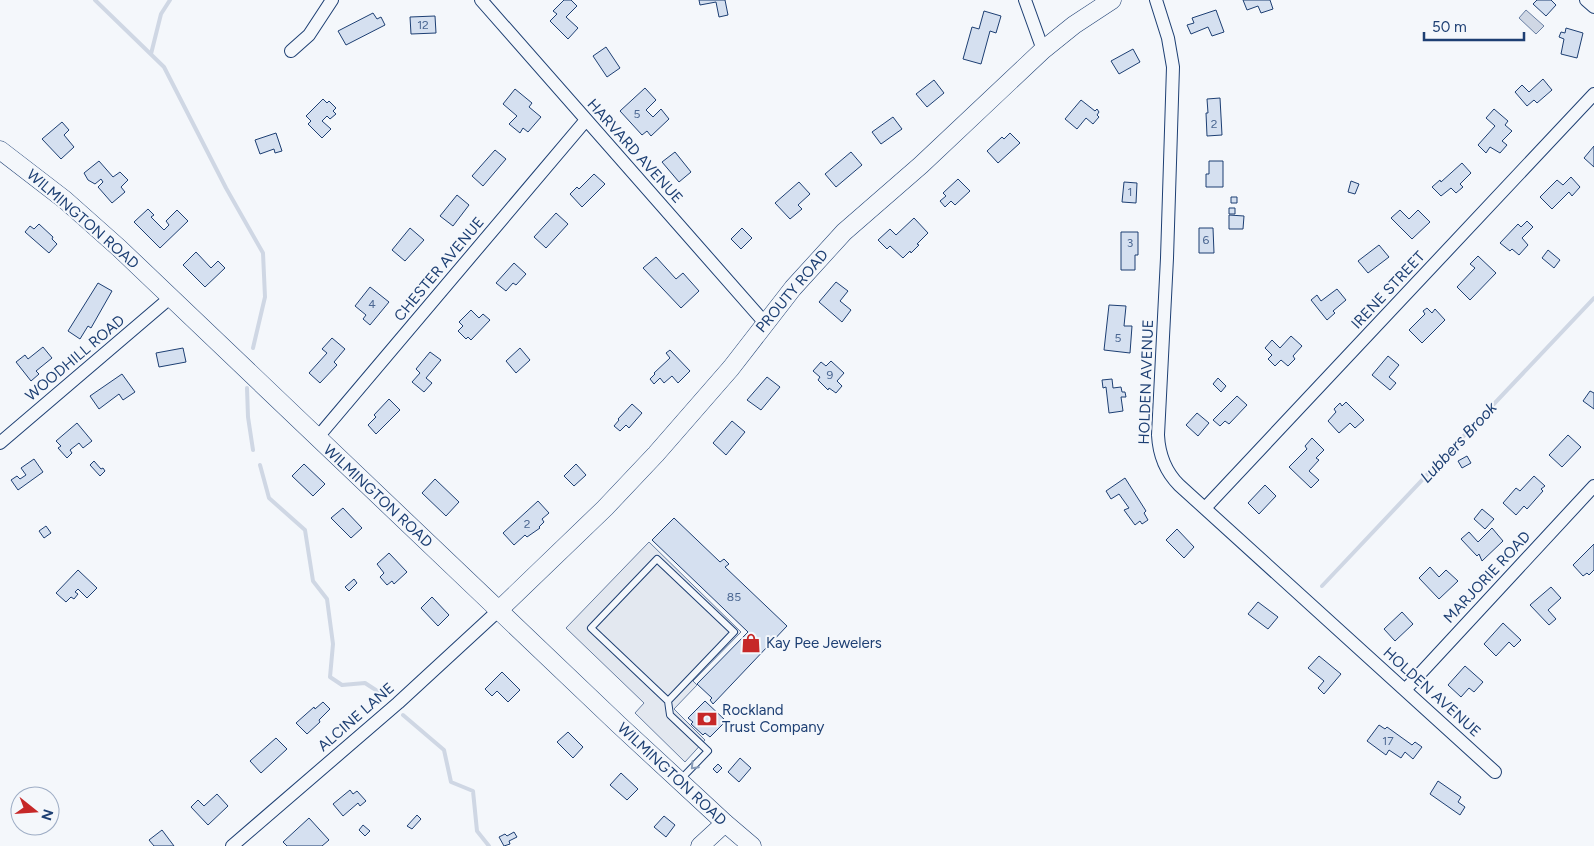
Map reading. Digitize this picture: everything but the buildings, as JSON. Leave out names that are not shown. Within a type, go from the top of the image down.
[{"type":"main road","name":"PROUTY ROAD","points":[[499,610],[631,481],[719,382],[793,288],[844,232],[921,165],[1043,50],[1074,25],[1112,0]]},
{"type":"main road","name":"WILMINGTON ROAD","points":[[0,150],[78,211],[171,297],[679,781],[752,846]]},
{"type":"main road","points":[[700,846],[725,823]]},
{"type":"street","points":[[291,51],[309,35],[332,0]]},
{"type":"street","name":"HARVARD AVENUE","points":[[481,0],[765,324]]},
{"type":"street","points":[[1025,0],[1043,50]]},
{"type":"street","name":"HOLDEN AVENUE","points":[[1156,0],[1168,38],[1173,67],[1158,442],[1161,456],[1170,474],[1205,508],[1495,772]]},
{"type":"street","points":[[1586,0],[1594,7]]},
{"type":"street","name":"IRENE STREET","points":[[1205,508],[1594,94]]},
{"type":"street","name":"CHESTER AVENUE","points":[[317,438],[586,120]]},
{"type":"street","name":"WOODHILL ROAD","points":[[0,443],[171,297]]},
{"type":"street","name":"MARJORIE ROAD","points":[[1404,690],[1594,486]]},
{"type":"street","name":"ALCINE LANE","points":[[232,846],[398,703],[499,610]]},
{"type":"lane","points":[[668,701],[734,632],[657,559],[591,628],[668,701],[670,715],[708,751],[679,781]]},
{"type":"shaded area","points":[[1526,10],[1544,26],[1536,34],[1519,18]]},
{"type":"shaded area","points":[[649,542],[741,632],[693,681],[697,685],[674,709],[705,740],[685,762],[635,713],[644,703],[566,628]]},
{"type":"waterway","points":[[95,0],[164,67],[226,188],[263,253],[265,297],[253,348]]},
{"type":"waterway","points":[[151,54],[161,14],[170,0]]},
{"type":"waterway","name":"Lubbers Brook","points":[[1322,586],[1594,298]]},
{"type":"waterway","points":[[247,388],[248,417],[253,450]]},
{"type":"waterway","points":[[260,465],[269,498],[305,530],[313,581],[327,599],[333,644],[330,677],[342,685],[365,683],[385,696]]},
{"type":"waterway","points":[[403,715],[444,750],[451,782],[473,791],[477,831],[489,846]]},
{"type":"place","name":"Kay Pee Jewelers","points":[[751,643]]},
{"type":"place","name":"Rockland Trust Company","points":[[707,719]]}]
